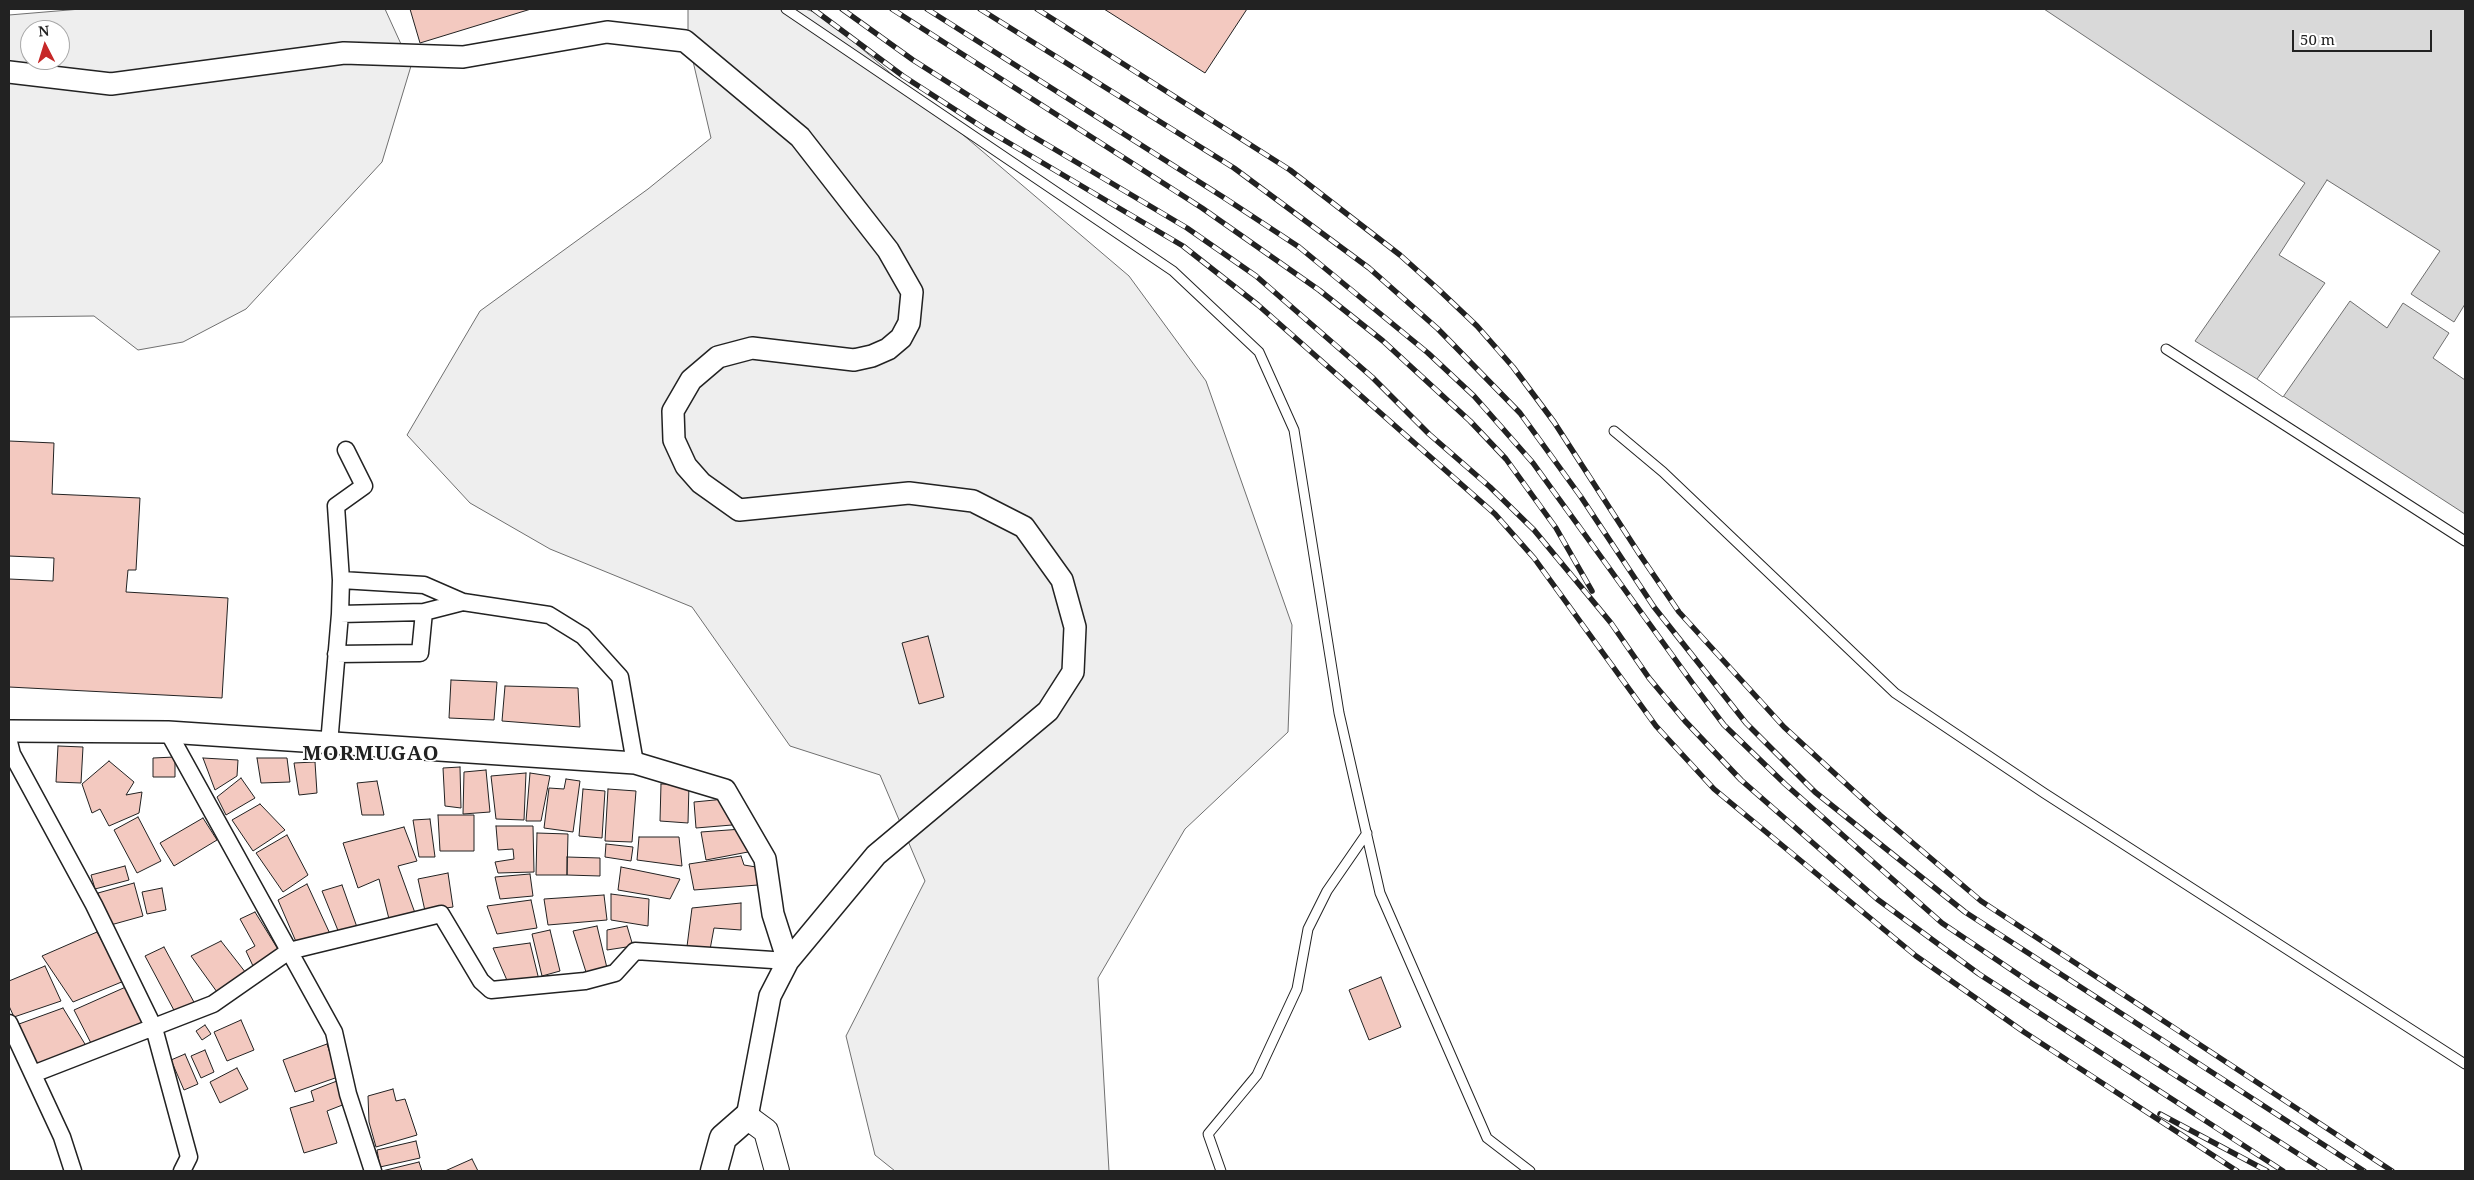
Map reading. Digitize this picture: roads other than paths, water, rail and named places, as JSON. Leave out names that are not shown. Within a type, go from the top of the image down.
[{"type":"main road","points":[[714,1171],[723,1138],[747,1117],[766,1131],[777,1171]]},
{"type":"street","points":[[9,72],[112,84],[344,53],[463,57],[607,32],[686,41],[800,137],[888,250],[912,292],[909,323],[901,338],[888,349],[872,356],[854,360],[752,348],[718,357],[691,380],[673,411],[674,440],[686,466],[701,483],[740,510],[908,493],[973,501],[1024,527],[1062,580],[1075,627],[1073,672],[1048,711],[876,855],[788,960],[770,996],[747,1117]]},
{"type":"street","points":[[329,744],[341,580],[336,506],[364,486],[346,450]]},
{"type":"street","points":[[341,580],[424,585],[463,602],[549,615],[583,636],[620,677],[635,763]]},
{"type":"street","points":[[340,614],[424,612],[463,602]]},
{"type":"street","points":[[336,654],[420,654],[424,612]]},
{"type":"street","points":[[9,731],[168,732],[635,763],[725,790],[764,858],[773,914],[788,960]]},
{"type":"street","points":[[168,732],[334,1032],[348,1094],[373,1171]]},
{"type":"street","points":[[9,742],[12,754],[94,905],[154,1028],[189,1157],[182,1171]]},
{"type":"street","points":[[33,1074],[213,1004],[289,951],[441,914],[481,980],[492,990],[585,981],[615,973],[635,951],[788,960]]},
{"type":"street","points":[[9,1023],[62,1136],[73,1171]]},
{"type":"lane","points":[[786,9],[1173,271],[1259,352],[1294,430],[1339,712],[1380,893],[1487,1138],[1530,1171]]},
{"type":"lane","points":[[2166,348],[2465,541]]},
{"type":"lane","points":[[1614,431],[1664,472],[1895,693],[2044,792],[2465,1064]]},
{"type":"lane","points":[[1221,1171],[1208,1134],[1257,1076],[1297,989],[1308,929],[1327,891],[1367,834]]},
{"type":"railway","points":[[813,9],[903,76],[982,127],[1183,246],[1258,305],[1495,514],[1534,558],[1656,726],[1714,789],[1916,956],[2024,1032],[2237,1171]]},
{"type":"railway","points":[[842,9],[913,60],[1029,134],[1187,228],[1256,276],[1372,377],[1429,434],[1490,487],[1534,530],[1611,623],[1649,678],[1685,721],[1741,780],[1877,899],[1979,974],[2283,1171]]},
{"type":"railway","points":[[892,9],[1202,208],[1319,290],[1383,341],[1470,421],[1506,459],[1556,528],[1592,591]]},
{"type":"railway","points":[[927,9],[1299,247],[1428,353],[1474,396],[1533,463],[1724,725],[1785,784],[1942,923],[2031,983],[2325,1171]]},
{"type":"railway","points":[[980,9],[1234,168],[1369,268],[1438,329],[1520,413],[1581,497],[1654,607],[1746,723],[1815,792],[1965,912],[2364,1171]]},
{"type":"railway","points":[[1037,9],[1290,170],[1400,255],[1477,326],[1513,367],[1554,422],[1679,612],[1784,727],[1880,815],[1981,901],[2392,1171]]},
{"type":"railway","points":[[2160,1114],[2267,1171]]},
{"type":"district","name":"MORMUGAO","points":[[371,754]]}]
